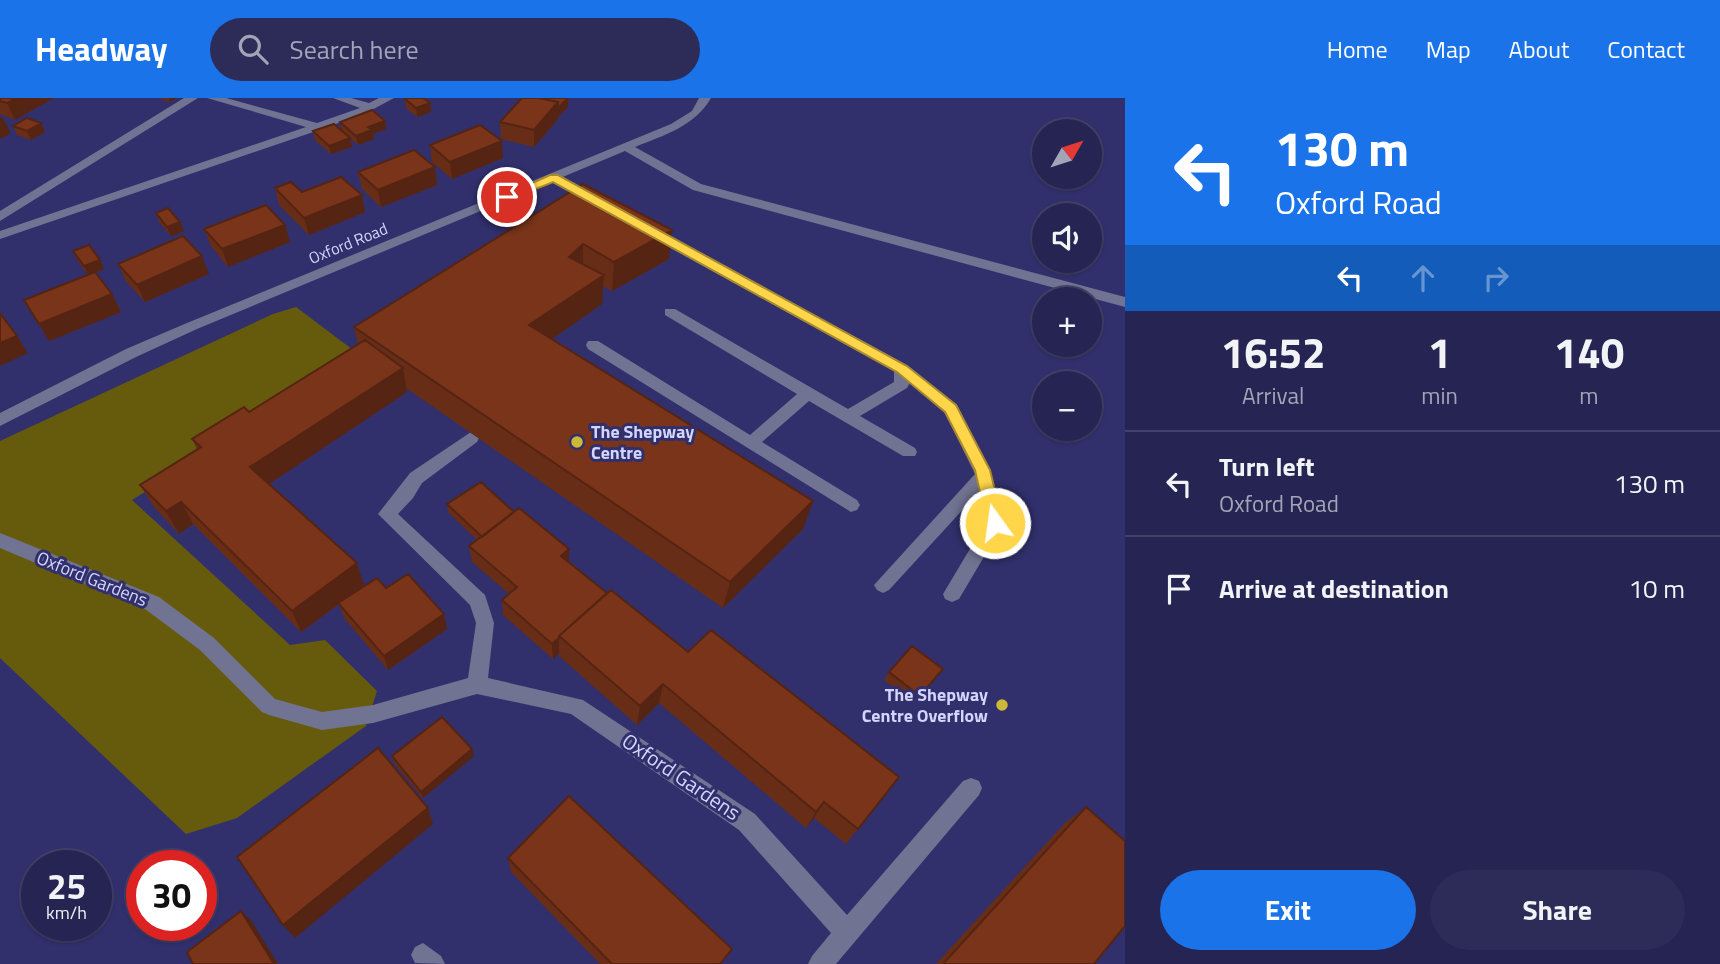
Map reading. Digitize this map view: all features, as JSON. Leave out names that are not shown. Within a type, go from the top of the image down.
[{"type":"street","points":[[0,217],[192,98]]},
{"type":"street","points":[[213,98],[318,127]]},
{"type":"street","points":[[339,98],[370,107]]},
{"type":"street","points":[[0,234],[318,127],[388,98]]},
{"type":"street","name":"Oxford Road","points":[[0,420],[118,359],[192,326],[560,181],[625,147],[688,119],[696,113],[705,98]]},
{"type":"street","points":[[625,147],[697,187],[1125,302]]},
{"type":"street","points":[[638,225],[902,369],[951,409],[984,476],[995,523],[952,594]]},
{"type":"street","points":[[670,312],[808,393],[855,412],[909,452]]},
{"type":"street","points":[[593,345],[851,505]]},
{"type":"street","points":[[855,412],[902,384],[902,369]]},
{"type":"street","points":[[751,443],[808,393]]},
{"type":"street","points":[[471,438],[416,478],[407,493],[387,514],[478,601],[485,622],[477,685]]},
{"type":"street","points":[[883,586],[984,476]]},
{"type":"street","name":"Oxford Gardens","points":[[0,540],[152,603],[207,645],[269,706],[322,721],[373,714],[477,685],[576,706],[747,822],[847,933]]},
{"type":"street","points":[[820,964],[971,788]]},
{"type":"shaded area","points":[[296,307],[361,356],[132,500],[290,645],[325,640],[377,691],[366,726],[237,818],[186,834],[0,658],[0,441],[273,314]]},
{"type":"building","points":[[0,98],[16,98],[7,103],[0,101]]},
{"type":"building","points":[[423,98],[430,103],[416,108],[405,99]]},
{"type":"building","points":[[522,98],[558,102],[534,130],[500,122]]},
{"type":"building","points":[[538,98],[568,98],[558,108],[558,102]]},
{"type":"building","points":[[372,110],[385,121],[368,127],[372,130],[356,136],[340,122]]},
{"type":"building","points":[[27,118],[41,123],[27,131],[13,126]]},
{"type":"building","points":[[334,124],[350,138],[329,146],[313,131]]},
{"type":"building","points":[[480,125],[502,141],[450,162],[430,145]]},
{"type":"building","points":[[414,150],[435,167],[378,190],[358,172]]},
{"type":"building","points":[[341,177],[362,195],[304,218],[275,188],[291,182],[302,192]]},
{"type":"building","name":"The Shepway Centre","points":[[583,184],[672,230],[614,262],[583,244],[569,257],[604,275],[529,325],[813,501],[730,582],[354,327]]},
{"type":"building","points":[[266,205],[285,225],[222,249],[204,229]]},
{"type":"building","points":[[168,208],[180,222],[167,227],[156,213]]},
{"type":"building","points":[[183,236],[202,256],[137,285],[118,264]]},
{"type":"building","points":[[89,245],[100,260],[84,266],[73,251]]},
{"type":"building","points":[[95,272],[112,294],[39,324],[24,300]]},
{"type":"building","points":[[0,313],[17,336],[0,343]]},
{"type":"building","points":[[365,340],[403,368],[250,467],[357,563],[292,611],[181,502],[166,511],[140,485],[201,447],[192,439],[244,407],[249,412]]},
{"type":"building","points":[[481,482],[514,512],[482,537],[447,504]]},
{"type":"building","points":[[519,508],[569,549],[561,556],[607,593],[552,644],[502,600],[517,587],[469,546]]},
{"type":"building","points":[[408,574],[444,614],[384,656],[338,603],[377,578],[386,588]]},
{"type":"building","points":[[611,590],[688,652],[711,630],[899,777],[858,829],[824,802],[816,812],[663,684],[640,706],[559,636]]},
{"type":"building","points":[[912,646],[943,669],[920,696],[889,672]]},
{"type":"building","points":[[442,717],[472,749],[421,792],[392,756]]},
{"type":"building","points":[[378,748],[428,808],[283,925],[237,857]]},
{"type":"building","points":[[569,796],[732,949],[720,964],[612,964],[508,858]]},
{"type":"building","points":[[1086,807],[1125,841],[1125,926],[1094,964],[943,964]]},
{"type":"building","points":[[241,911],[274,964],[193,964],[187,952],[201,941],[217,941],[217,929]]},
{"type":"place","name":"The Shepway Centre","points":[[577,442]]},
{"type":"place","name":"The Shepway Centre Overflow","points":[[1002,705]]},
{"type":"route","points":[[507,197],[554,177],[902,369],[951,409],[982,470],[995,523]]}]
